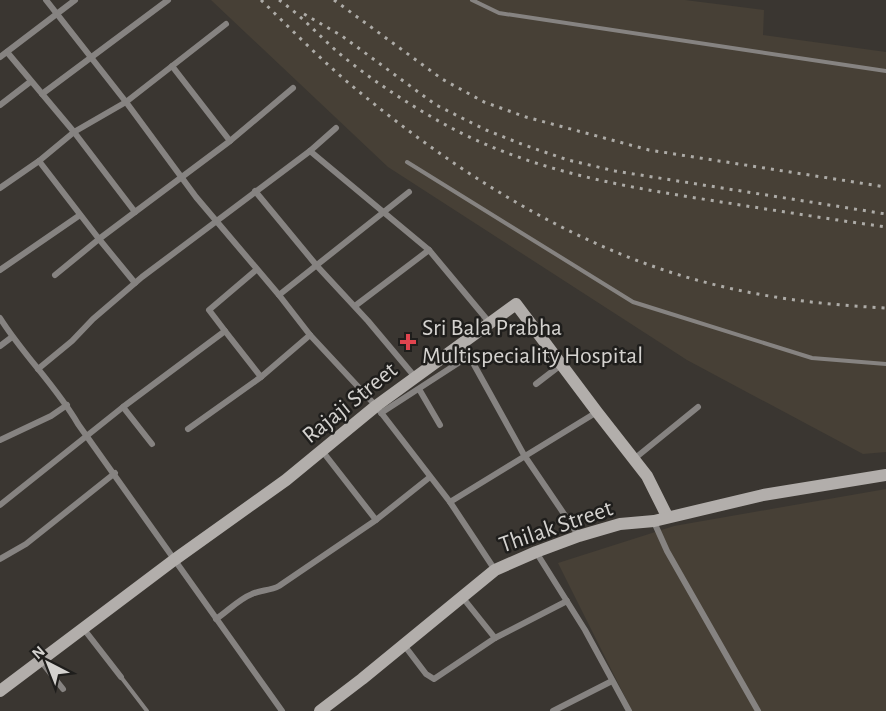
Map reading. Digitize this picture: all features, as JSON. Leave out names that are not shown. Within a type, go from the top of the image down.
[{"type":"street","points":[[46,0],[216,222],[310,335],[379,410],[450,502],[495,570]]},
{"type":"street","points":[[0,57],[75,0]]},
{"type":"street","points":[[42,94],[168,0]]},
{"type":"street","points":[[0,188],[39,161],[74,132],[126,102],[226,24]]},
{"type":"street","points":[[7,52],[74,132],[135,212]]},
{"type":"street","points":[[172,66],[230,141]]},
{"type":"street","points":[[0,105],[30,82]]},
{"type":"street","points":[[55,275],[230,141],[293,88]]},
{"type":"street","points":[[38,369],[135,283],[310,151],[336,128]]},
{"type":"street","points":[[310,151],[429,250],[489,322]]},
{"type":"street","points":[[39,161],[135,283]]},
{"type":"street","points":[[255,191],[316,266],[355,306],[417,383],[440,425]]},
{"type":"street","points":[[279,295],[409,192]]},
{"type":"street","points":[[0,270],[80,215]]},
{"type":"street","points":[[355,306],[429,250]]},
{"type":"street","points":[[256,270],[209,310],[261,377]]},
{"type":"street","name":"Rajaji Street","points":[[0,691],[83,627],[417,383],[461,342],[516,304],[647,476],[667,516]]},
{"type":"street","points":[[0,318],[12,337],[67,405],[282,711]]},
{"type":"street","points":[[0,505],[123,407],[225,331]]},
{"type":"street","points":[[188,429],[261,377],[310,335]]},
{"type":"street","points":[[0,346],[12,337]]},
{"type":"street","points":[[461,342],[524,455],[579,536]]},
{"type":"street","points":[[417,383],[469,356]]},
{"type":"street","points":[[536,384],[562,364]]},
{"type":"street","points":[[0,440],[51,416],[67,405]]},
{"type":"street","points":[[123,407],[152,444]]},
{"type":"street","points":[[634,459],[698,407]]},
{"type":"street","points":[[450,502],[597,412]]},
{"type":"street","points":[[322,452],[376,520]]},
{"type":"street","points":[[0,560],[26,544],[115,473]]},
{"type":"street","name":"Thilak Street","points":[[320,711],[495,570],[536,552],[620,524],[654,521],[667,516],[763,495],[886,475]]},
{"type":"street","points":[[216,619],[248,595],[279,586],[376,520],[430,477]]},
{"type":"street","points":[[654,521],[667,551],[758,711]]},
{"type":"street","points":[[536,552],[567,601],[629,711]]},
{"type":"street","points":[[463,598],[495,638]]},
{"type":"street","points":[[404,645],[426,674],[434,679],[495,638],[567,601]]},
{"type":"street","points":[[83,627],[121,677]]},
{"type":"street","points":[[39,660],[63,689]]},
{"type":"street","points":[[553,711],[612,681]]},
{"type":"lane","points":[[472,0],[499,13],[886,71]]},
{"type":"lane","points":[[407,162],[633,302],[812,358],[886,364]]},
{"type":"lane","points":[[121,677],[147,711]]},
{"type":"shaded area","points":[[211,0],[685,0],[764,10],[763,35],[886,52],[886,452],[863,454],[687,360],[388,167]]},
{"type":"shaded area","points":[[886,489],[886,711],[632,711],[558,563],[674,526]]},
{"type":"railway","points":[[261,0],[332,68],[397,122],[481,181],[571,232],[667,271],[716,285],[800,301],[886,308]]},
{"type":"railway","points":[[279,0],[340,54],[384,87],[430,116],[498,149],[533,162],[604,181],[758,208],[886,227]]},
{"type":"railway","points":[[334,0],[442,79],[484,102],[526,117],[649,150],[886,187]]},
{"type":"railway","points":[[304,14],[342,36],[436,105],[486,130],[524,145],[568,160],[615,171],[886,214]]},
{"type":"place","name":"Sri Bala Prabha Multispeciality Hospital","points":[[408,342]]}]
